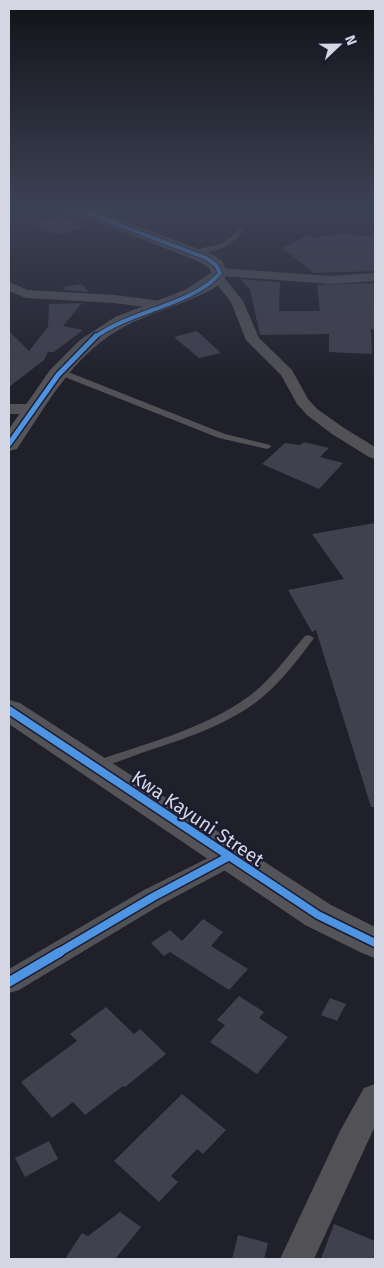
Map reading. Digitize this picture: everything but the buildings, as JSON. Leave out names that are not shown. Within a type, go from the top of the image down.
[{"type":"street","points":[[214,267],[237,301],[253,340],[287,373],[302,400],[312,412],[375,454]]},
{"type":"street","points":[[9,444],[60,372],[79,350],[99,334],[120,321],[198,290],[219,275],[330,280],[375,278]]},
{"type":"street","points":[[9,286],[26,294],[162,304]]},
{"type":"street","points":[[9,409],[34,410]]},
{"type":"street","name":"Kwa Kayuni Street","points":[[9,710],[318,915],[375,943]]},
{"type":"street","points":[[9,982],[154,897],[228,857]]},
{"type":"street","points":[[297,1259],[347,1150],[375,1097]]},
{"type":"lane","points":[[60,372],[222,436],[267,447]]},
{"type":"lane","points":[[93,766],[188,730],[251,700],[277,676],[309,638]]},
{"type":"cycle path","points":[[9,444],[71,358],[86,344],[103,331],[121,321],[205,286],[215,280],[220,273],[217,267]]},
{"type":"cycle path","points":[[9,710],[318,915],[375,943]]},
{"type":"cycle path","points":[[9,982],[153,897],[228,857]]}]
